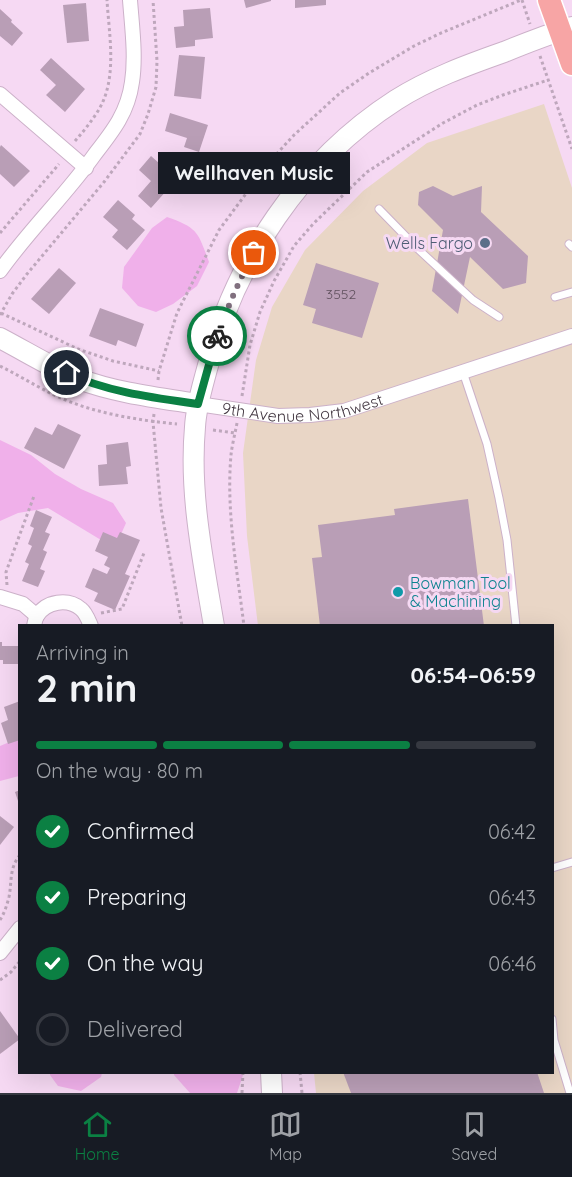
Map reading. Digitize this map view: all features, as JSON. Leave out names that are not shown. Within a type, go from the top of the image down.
[{"type":"main road","points":[[549,0],[566,29],[572,64]]},
{"type":"main road","points":[[214,624],[201,548],[194,475],[198,404],[214,342],[228,305],[245,269],[272,223],[311,172],[364,123],[396,100],[420,86],[486,58],[566,29]]},
{"type":"main road","name":"9th Avenue Northwest","points":[[0,338],[79,379],[157,398],[198,404]]},
{"type":"main road","points":[[271,1074],[272,1093]]},
{"type":"street","points":[[0,271],[86,168],[119,122],[132,83],[134,61],[130,0]]},
{"type":"street","points":[[0,93],[86,168]]},
{"type":"street","name":"9th Avenue Northwest","points":[[198,404],[278,416],[344,411],[572,336]]},
{"type":"street","points":[[4,597],[23,603],[35,621],[48,606],[59,602],[81,608],[89,621]]},
{"type":"street","points":[[0,952],[18,930]]},
{"type":"lane","points":[[379,209],[473,300],[499,317]]},
{"type":"lane","points":[[555,297],[572,292]]},
{"type":"lane","points":[[463,372],[488,444],[507,540],[516,624]]},
{"type":"lane","points":[[554,867],[572,862]]},
{"type":"lane","points":[[554,1040],[570,1093]]},
{"type":"path","points":[[0,233],[52,173],[99,110],[109,79],[107,0]]},
{"type":"path","points":[[244,624],[231,527],[231,454],[250,345],[260,312],[294,246],[313,224],[367,172],[465,111],[502,95],[548,80],[572,149]]},
{"type":"path","points":[[0,313],[78,349],[113,361],[159,371]]},
{"type":"path","points":[[0,366],[55,396],[86,407],[153,422],[161,508],[182,624]]},
{"type":"path","points":[[4,597],[6,572],[34,496]]},
{"type":"path","points":[[89,621],[122,609],[144,553]]},
{"type":"path","points":[[0,920],[9,897],[10,875],[18,856]]},
{"type":"path","points":[[0,980],[18,963]]},
{"type":"path","points":[[242,1093],[243,1074]]},
{"type":"path","points":[[300,1074],[302,1093]]},
{"type":"shaded area","points":[[544,104],[572,188],[572,1093],[316,1093],[314,1074],[554,1074],[554,624],[258,624],[247,536],[243,453],[256,360],[272,307],[305,250],[363,191],[427,143]]},
{"type":"shaded area","points":[[167,217],[185,224],[195,232],[209,262],[197,286],[173,304],[156,312],[138,306],[122,288],[124,267],[152,228]]},
{"type":"shaded area","points":[[0,440],[31,455],[55,474],[81,489],[113,503],[126,523],[118,541],[106,543],[48,508],[18,513],[0,521]]},
{"type":"shaded area","points":[[18,738],[18,776],[0,781],[0,746]]},
{"type":"shaded area","points":[[102,1074],[101,1077],[81,1091],[58,1086],[50,1075]]},
{"type":"shaded area","points":[[243,1074],[237,1093],[190,1093],[174,1075]]},
{"type":"building","points":[[244,0],[271,0],[271,1],[246,8]]},
{"type":"building","points":[[295,0],[326,0],[326,5],[295,8]]},
{"type":"building","points":[[86,3],[89,41],[67,43],[63,5]]},
{"type":"building","points":[[210,8],[213,38],[195,40],[195,46],[176,48],[174,27],[184,26],[183,10]]},
{"type":"building","points":[[0,9],[23,33],[12,46],[0,36]]},
{"type":"building","points":[[179,55],[205,57],[201,99],[174,96]]},
{"type":"building","points":[[51,58],[85,89],[65,112],[46,95],[56,85],[40,70]]},
{"type":"building","points":[[170,113],[208,125],[199,152],[184,147],[187,138],[165,131]]},
{"type":"building","points":[[1,145],[30,171],[14,187],[0,174]]},
{"type":"building","points":[[151,156],[177,179],[151,208],[138,196],[151,181],[139,170]]},
{"type":"building","name":"Wells Fargo","points":[[433,186],[453,196],[482,186],[481,212],[528,256],[526,283],[503,289],[470,257],[458,314],[432,291],[443,230],[418,205],[419,192]]},
{"type":"building","points":[[118,200],[135,215],[132,219],[145,230],[127,250],[112,237],[118,230],[103,217]]},
{"type":"building","points":[[316,263],[379,283],[362,338],[312,323],[316,309],[303,305]]},
{"type":"building","points":[[59,268],[76,283],[49,314],[31,299]]},
{"type":"building","points":[[100,308],[144,324],[136,347],[118,340],[116,346],[89,336]]},
{"type":"building","points":[[58,424],[81,435],[64,469],[24,448],[35,427],[52,435]]},
{"type":"building","points":[[128,442],[131,466],[126,467],[128,484],[99,486],[98,465],[107,464],[106,445]]},
{"type":"building","name":"Bowman Tool & Machining","points":[[468,499],[484,624],[320,624],[312,558],[322,557],[318,525],[395,515],[394,509]]},
{"type":"building","points":[[36,510],[52,517],[45,532],[50,534],[43,550],[47,552],[40,569],[45,571],[38,587],[22,581],[29,564],[25,562],[32,546],[28,544],[34,528],[30,526]]},
{"type":"building","points":[[103,532],[117,538],[120,532],[140,540],[125,574],[130,576],[115,610],[94,601],[98,593],[85,587],[93,568],[107,574],[110,568],[104,565],[108,557],[95,551]]},
{"type":"building","points":[[0,642],[2,646],[18,646],[18,664],[3,664],[3,660],[0,660]]},
{"type":"building","points":[[18,702],[18,741],[8,744],[1,723],[8,720],[4,707]]},
{"type":"building","points":[[0,816],[14,827],[0,845]]},
{"type":"building","points":[[0,1011],[18,1036],[18,1040],[0,1054]]},
{"type":"building","points":[[344,1074],[538,1074],[544,1093],[351,1093]]},
{"type":"way so far","points":[[217,336],[228,305],[254,253]]},
{"type":"place","name":"Wells Fargo","points":[[485,243]]},
{"type":"place","name":"Wellhaven Music","points":[[254,253]]},
{"type":"place","name":"Bowman Tool & Machining","points":[[398,592]]},
{"type":"route","points":[[67,373],[79,379],[120,390],[198,404],[217,336]]}]
